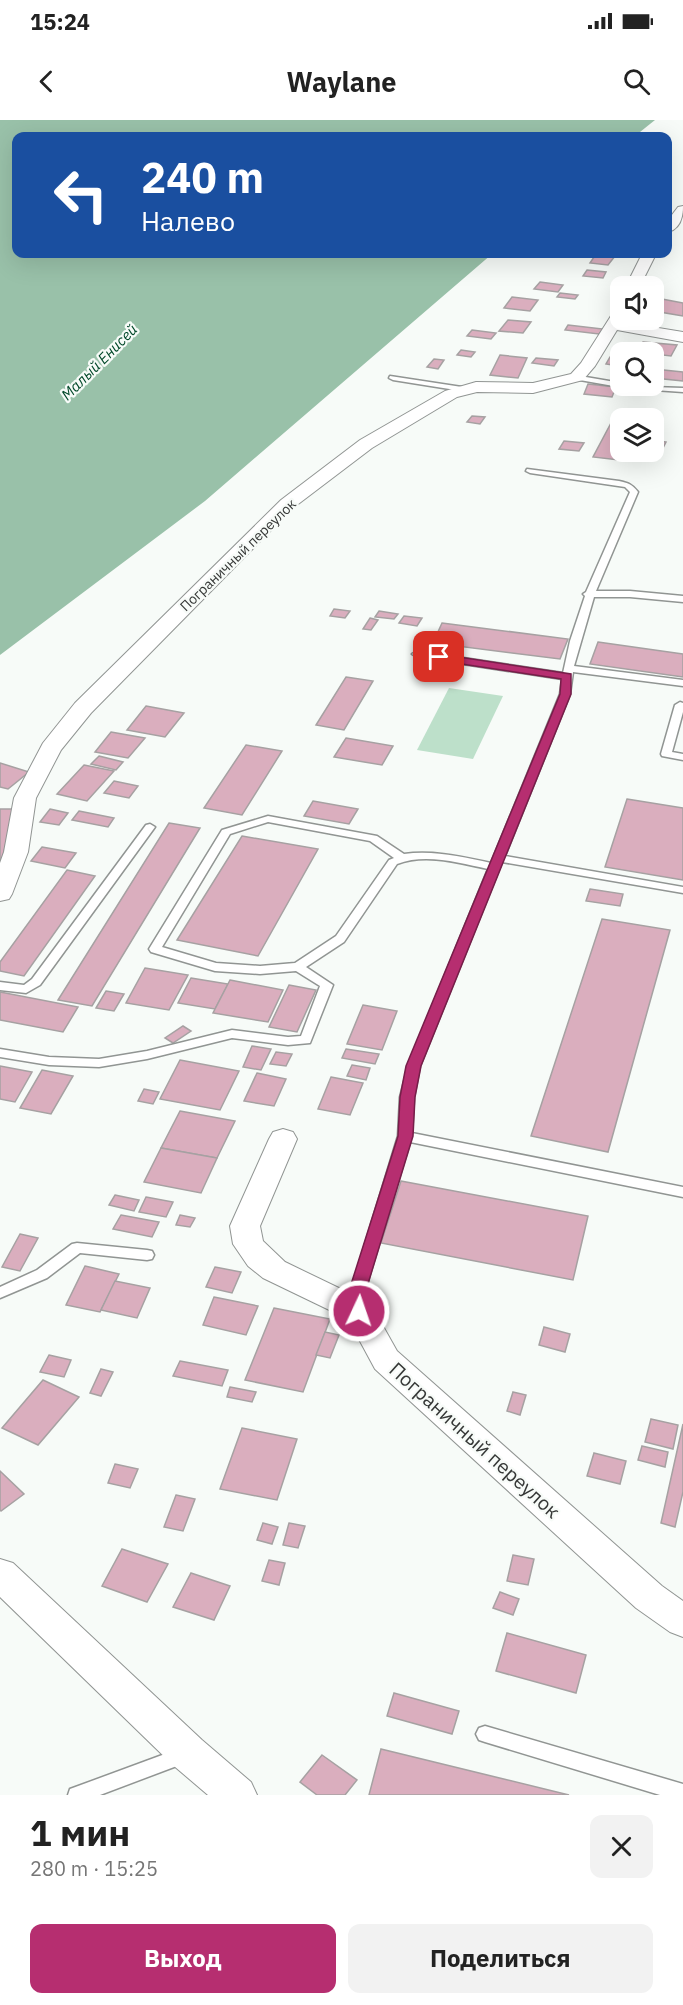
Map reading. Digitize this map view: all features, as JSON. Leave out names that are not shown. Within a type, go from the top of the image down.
[{"type":"street","points":[[672,223],[683,210]]},
{"type":"street","points":[[638,276],[647,258]]},
{"type":"street","points":[[577,377],[587,366],[610,330]]},
{"type":"street","points":[[659,330],[683,337]]},
{"type":"street","name":"Пограничный переулок","points":[[0,894],[16,852],[24,798],[51,748],[83,708],[287,504],[366,444],[462,389],[476,387],[533,388],[577,377]]},
{"type":"street","points":[[283,1139],[245,1226],[248,1244],[259,1258],[274,1270],[359,1311]]},
{"type":"street","name":"Пограничный переулок","points":[[359,1311],[386,1360],[650,1597],[683,1621]]},
{"type":"street","points":[[0,1574],[188,1753],[237,1795]]},
{"type":"lane","points":[[577,377],[610,383]]},
{"type":"lane","points":[[393,378],[462,389]]},
{"type":"lane","points":[[664,388],[683,390]]},
{"type":"lane","points":[[359,1311],[356,1297],[405,1136],[407,1097],[414,1066],[565,694],[567,672],[588,594],[634,492],[633,488],[619,483],[530,471]]},
{"type":"lane","points":[[588,594],[630,594],[683,599]]},
{"type":"lane","points":[[417,654],[683,683]]},
{"type":"lane","points":[[683,706],[680,705],[666,754],[683,757]]},
{"type":"lane","points":[[402,857],[373,838],[268,819],[226,832],[155,949],[216,967],[260,970],[298,967],[340,939],[393,862],[402,857],[420,854],[497,862],[683,890]]},
{"type":"lane","points":[[0,986],[26,989],[36,982],[150,827]]},
{"type":"lane","points":[[0,1053],[49,1061],[99,1063],[147,1055],[232,1034],[288,1041],[306,1040],[327,986],[298,967]]},
{"type":"lane","points":[[405,1136],[683,1192]]},
{"type":"lane","points":[[0,1293],[42,1274],[77,1248],[147,1255]]},
{"type":"lane","points":[[485,1734],[683,1793]]},
{"type":"lane","points":[[77,1795],[188,1753]]},
{"type":"shaded area","points":[[449,688],[503,696],[473,759],[417,750]]},
{"type":"water","name":"Малый Енисей","points":[[0,120],[655,120],[640,132],[12,132],[12,258],[487,258],[205,501],[0,655]]},
{"type":"building","points":[[593,258],[613,258],[608,265],[590,263]]},
{"type":"building","points":[[587,270],[606,272],[603,278],[583,276]]},
{"type":"building","points":[[540,282],[563,285],[558,292],[534,289]]},
{"type":"building","points":[[560,293],[578,295],[575,299],[557,297]]},
{"type":"building","points":[[512,297],[538,300],[530,311],[504,308]]},
{"type":"building","points":[[664,299],[683,303],[683,316],[664,313]]},
{"type":"building","points":[[508,320],[531,322],[523,333],[499,331]]},
{"type":"building","points":[[568,325],[603,329],[599,334],[565,330]]},
{"type":"building","points":[[472,330],[496,333],[491,339],[467,336]]},
{"type":"building","points":[[664,344],[677,345],[671,356],[664,355]]},
{"type":"building","points":[[461,350],[475,352],[471,357],[457,355]]},
{"type":"building","points":[[500,355],[527,358],[518,378],[490,375]]},
{"type":"building","points":[[536,358],[558,360],[554,366],[532,363]]},
{"type":"building","points":[[434,359],[444,360],[438,369],[427,367]]},
{"type":"building","points":[[664,370],[683,372],[683,381],[664,379]]},
{"type":"building","points":[[588,384],[610,386],[610,396],[612,396],[612,397],[584,394]]},
{"type":"building","points":[[472,416],[485,417],[480,424],[467,422]]},
{"type":"building","points":[[610,425],[610,459],[593,457]]},
{"type":"building","points":[[564,441],[584,443],[579,451],[559,449]]},
{"type":"building","points":[[334,609],[350,611],[345,618],[330,616]]},
{"type":"building","points":[[379,611],[398,614],[394,619],[375,617]]},
{"type":"building","points":[[404,616],[422,618],[417,626],[399,623]]},
{"type":"building","points":[[370,618],[378,620],[371,630],[363,629]]},
{"type":"building","points":[[442,623],[568,639],[560,659],[433,643]]},
{"type":"building","points":[[598,642],[683,654],[683,677],[590,664]]},
{"type":"building","points":[[346,677],[373,681],[344,730],[316,725]]},
{"type":"building","points":[[146,706],[184,713],[165,737],[127,730]]},
{"type":"building","points":[[111,732],[145,738],[128,758],[95,752]]},
{"type":"building","points":[[346,738],[393,746],[382,765],[334,757]]},
{"type":"building","points":[[246,745],[282,751],[242,815],[204,808]]},
{"type":"building","points":[[99,756],[123,762],[116,770],[91,764]]},
{"type":"building","points":[[0,763],[29,772],[8,789],[0,787]]},
{"type":"building","points":[[84,765],[114,771],[87,801],[57,794]]},
{"type":"building","points":[[114,781],[138,786],[129,798],[104,793]]},
{"type":"building","points":[[627,799],[683,808],[683,880],[605,867]]},
{"type":"building","points":[[313,801],[358,809],[349,824],[304,816]]},
{"type":"building","points":[[0,809],[13,809],[0,871]]},
{"type":"building","points":[[50,809],[68,813],[59,825],[40,822]]},
{"type":"building","points":[[79,811],[114,818],[108,827],[72,820]]},
{"type":"building","points":[[169,823],[200,828],[92,1006],[58,1000]]},
{"type":"building","points":[[242,836],[318,849],[258,956],[177,940]]},
{"type":"building","points":[[42,847],[76,853],[65,868],[31,861]]},
{"type":"building","points":[[67,870],[95,876],[24,976],[0,971],[0,962]]},
{"type":"building","points":[[590,889],[623,894],[620,906],[586,901]]},
{"type":"building","points":[[602,919],[670,930],[608,1152],[531,1136]]},
{"type":"building","points":[[145,968],[188,975],[169,1010],[126,1003]]},
{"type":"building","points":[[191,978],[228,984],[215,1009],[178,1003]]},
{"type":"building","points":[[230,980],[283,990],[268,1022],[213,1013]]},
{"type":"building","points":[[289,985],[316,990],[297,1032],[269,1027]]},
{"type":"building","points":[[106,991],[124,994],[114,1011],[96,1008]]},
{"type":"building","points":[[0,992],[78,1007],[63,1032],[0,1020]]},
{"type":"building","points":[[363,1005],[397,1011],[382,1050],[347,1044]]},
{"type":"building","points":[[183,1026],[191,1031],[173,1043],[165,1038]]},
{"type":"building","points":[[252,1046],[271,1049],[261,1070],[243,1067]]},
{"type":"building","points":[[346,1049],[379,1054],[375,1064],[342,1058]]},
{"type":"building","points":[[276,1052],[292,1054],[286,1066],[270,1064]]},
{"type":"building","points":[[180,1060],[239,1071],[220,1110],[160,1099]]},
{"type":"building","points":[[352,1065],[370,1068],[366,1080],[347,1076]]},
{"type":"building","points":[[0,1066],[32,1072],[15,1102],[0,1099]]},
{"type":"building","points":[[42,1070],[73,1076],[51,1114],[20,1108]]},
{"type":"building","points":[[257,1073],[286,1079],[274,1106],[244,1101]]},
{"type":"building","points":[[331,1077],[363,1083],[350,1115],[318,1109]]},
{"type":"building","points":[[144,1089],[159,1092],[153,1104],[138,1101]]},
{"type":"building","points":[[180,1111],[235,1121],[217,1158],[161,1148]]},
{"type":"building","points":[[161,1148],[217,1158],[201,1193],[144,1182]]},
{"type":"building","points":[[401,1181],[588,1216],[573,1280],[381,1243]]},
{"type":"building","points":[[115,1195],[139,1200],[134,1211],[109,1205]]},
{"type":"building","points":[[146,1197],[173,1202],[166,1217],[139,1212]]},
{"type":"building","points":[[121,1215],[159,1222],[152,1237],[113,1229]]},
{"type":"building","points":[[180,1215],[195,1218],[190,1227],[176,1225]]},
{"type":"building","points":[[20,1234],[38,1238],[20,1271],[2,1267]]},
{"type":"building","points":[[85,1266],[119,1274],[100,1312],[66,1305]]},
{"type":"building","points":[[215,1267],[241,1272],[232,1293],[206,1287]]},
{"type":"building","points":[[115,1281],[150,1288],[137,1318],[101,1310]]},
{"type":"building","points":[[214,1297],[258,1306],[246,1335],[203,1325]]},
{"type":"building","points":[[274,1308],[330,1319],[303,1392],[245,1380]]},
{"type":"building","points":[[544,1327],[570,1334],[565,1352],[539,1345]]},
{"type":"building","points":[[325,1332],[339,1335],[330,1358],[316,1355]]},
{"type":"building","points":[[49,1355],[71,1360],[64,1377],[40,1372]]},
{"type":"building","points":[[180,1361],[228,1370],[222,1386],[173,1376]]},
{"type":"building","points":[[101,1369],[113,1372],[101,1396],[90,1393]]},
{"type":"building","points":[[43,1380],[79,1397],[38,1445],[2,1428]]},
{"type":"building","points":[[230,1387],[256,1392],[252,1402],[227,1397]]},
{"type":"building","points":[[513,1392],[526,1395],[520,1415],[507,1411]]},
{"type":"building","points":[[651,1419],[678,1425],[673,1449],[645,1442]]},
{"type":"building","points":[[683,1424],[683,1492],[675,1527],[661,1523]]},
{"type":"building","points":[[242,1428],[297,1439],[277,1500],[220,1489]]},
{"type":"building","points":[[642,1446],[668,1452],[665,1467],[638,1460]]},
{"type":"building","points":[[594,1453],[626,1461],[620,1484],[587,1476]]},
{"type":"building","points":[[115,1464],[138,1469],[130,1488],[108,1483]]},
{"type":"building","points":[[0,1471],[24,1494],[1,1511],[0,1510]]},
{"type":"building","points":[[176,1495],[195,1499],[183,1531],[164,1527]]},
{"type":"building","points":[[263,1523],[278,1527],[272,1544],[257,1540]]},
{"type":"building","points":[[289,1523],[305,1526],[298,1548],[283,1545]]},
{"type":"building","points":[[122,1549],[168,1564],[147,1602],[102,1586]]},
{"type":"building","points":[[513,1555],[534,1559],[528,1585],[507,1581]]},
{"type":"building","points":[[269,1560],[285,1563],[279,1585],[262,1581]]},
{"type":"building","points":[[191,1573],[230,1586],[214,1620],[173,1607]]},
{"type":"building","points":[[500,1592],[519,1599],[513,1615],[493,1608]]},
{"type":"building","points":[[507,1633],[586,1655],[576,1693],[496,1671]]},
{"type":"building","points":[[394,1693],[459,1711],[452,1734],[387,1716]]},
{"type":"building","points":[[381,1749],[569,1795],[369,1795]]},
{"type":"building","points":[[322,1755],[357,1780],[345,1795],[317,1795],[300,1782]]},
{"type":"route","points":[[359,1311],[356,1297],[405,1136],[407,1097],[414,1066],[565,694],[567,677],[439,657]]}]
